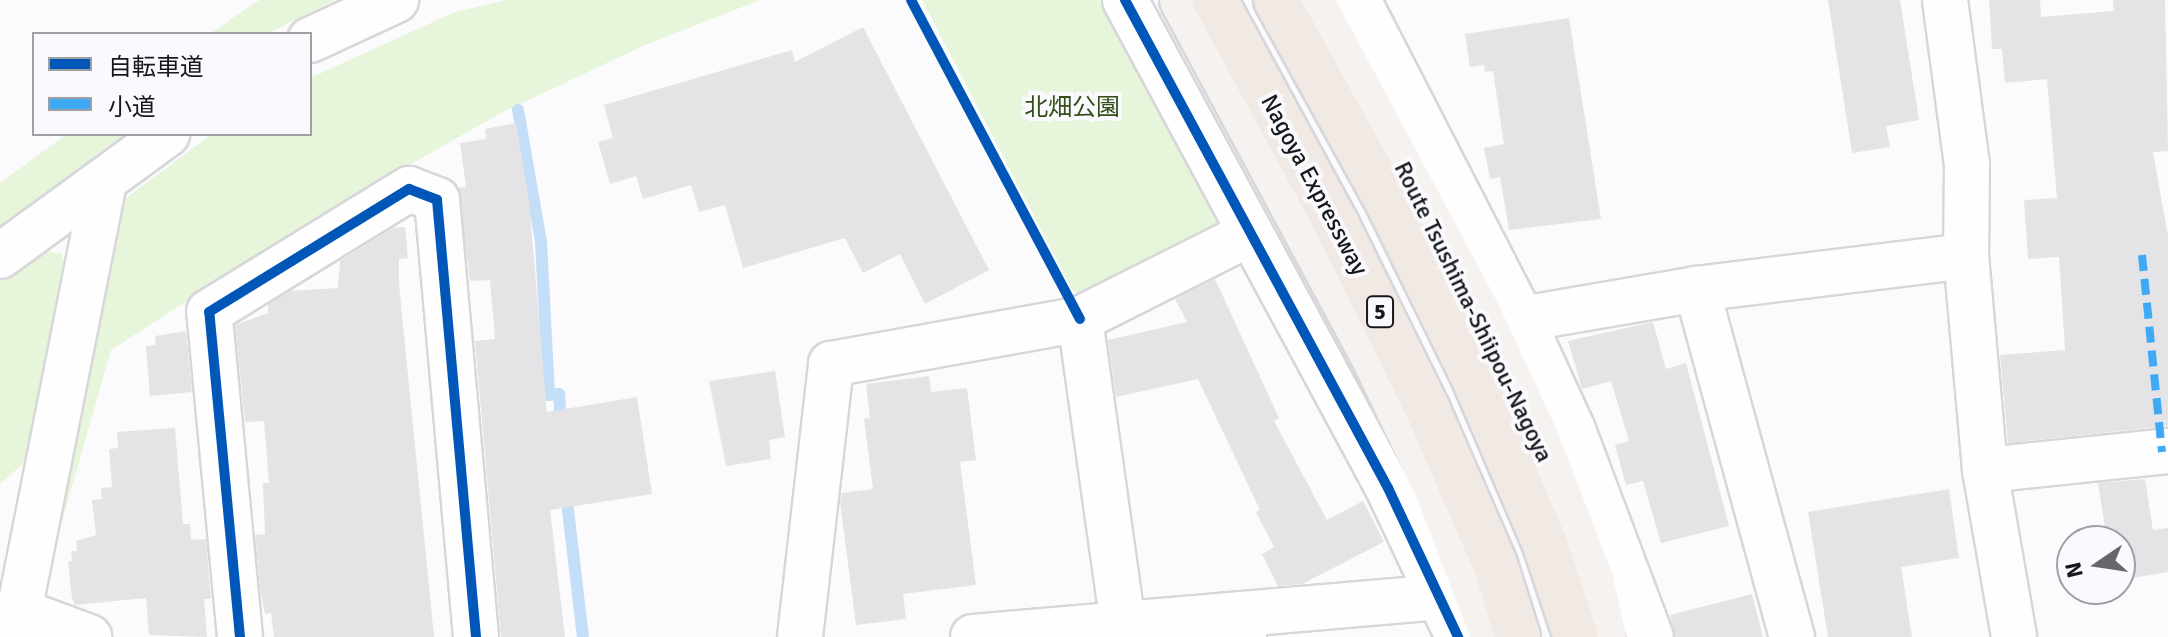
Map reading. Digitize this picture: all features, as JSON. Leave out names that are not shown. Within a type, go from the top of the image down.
[{"type":"highway","name":"Nagoya Expressway","points":[[1215,0],[1338,227],[1428,410],[1495,564],[1518,637]]},
{"type":"highway","name":"5","points":[[1276,0],[1387,201],[1475,381],[1544,542],[1576,637]]},
{"type":"main road","points":[[1182,0],[1371,352],[1436,487],[1494,637]]},
{"type":"main road","name":"Route Tsushima-Shiipou-Nagoya","points":[[1311,0],[1481,319],[1586,565],[1604,637]]},
{"type":"street","points":[[312,39],[396,0]]},
{"type":"street","points":[[1125,0],[1388,488],[1458,637]]},
{"type":"street","points":[[1358,0],[1522,319],[1607,514],[1651,637]]},
{"type":"street","points":[[1945,0],[1967,164],[1966,256],[1985,470],[2014,637]]},
{"type":"street","points":[[0,256],[103,186],[165,136]]},
{"type":"street","points":[[89,637],[18,625],[103,186]]},
{"type":"street","points":[[240,637],[209,312],[409,189],[437,200],[476,637]]},
{"type":"street","points":[[800,637],[831,364],[1080,319],[1249,234]]},
{"type":"street","points":[[1522,319],[1697,289],[1966,256]]},
{"type":"street","points":[[1697,289],[1792,637]]},
{"type":"street","points":[[1080,319],[1123,624]]},
{"type":"street","points":[[1985,470],[2168,451]]},
{"type":"street","points":[[999,636],[1123,624],[1243,626],[1439,597]]},
{"type":"green space","points":[[259,0],[335,0],[271,32],[213,32]]},
{"type":"green space","points":[[507,0],[760,0],[643,46],[501,113],[316,218],[111,350],[51,560],[56,494],[123,200],[209,136],[312,136],[312,77],[455,12]]},
{"type":"green space","name":"北畑公園","points":[[922,0],[1109,0],[1221,217],[1217,236],[1093,297],[1073,291]]},
{"type":"green space","points":[[64,136],[122,136],[0,228],[0,183]]},
{"type":"green space","points":[[40,251],[61,253],[67,279],[33,455],[0,484],[0,279]]},
{"type":"building","points":[[1828,0],[1900,0],[1919,120],[1886,126],[1890,147],[1852,153]]},
{"type":"building","points":[[1989,0],[2040,0],[2041,17],[2114,11],[2113,0],[2165,0],[2168,151],[2153,152],[2168,236],[2168,426],[2008,443],[2000,355],[2065,350],[2059,257],[2028,259],[2024,200],[2057,198],[2047,79],[2005,83],[2002,49],[1992,49]]},
{"type":"building","points":[[1569,18],[1601,219],[1509,230],[1500,177],[1490,179],[1484,148],[1504,144],[1493,71],[1485,72],[1484,65],[1470,67],[1465,34]]},
{"type":"building","points":[[863,27],[989,270],[925,304],[900,254],[863,273],[845,238],[743,268],[725,205],[699,212],[691,185],[643,199],[636,176],[610,184],[598,142],[613,138],[604,105],[792,50],[795,62]]},
{"type":"building","points":[[516,123],[529,200],[547,412],[637,397],[652,494],[550,510],[565,637],[501,637],[475,341],[495,339],[490,280],[470,281],[458,188],[466,187],[460,143],[486,139],[485,129]]},
{"type":"building","points":[[405,227],[408,258],[399,259],[399,284],[434,637],[274,637],[271,613],[265,614],[261,595],[255,535],[265,534],[263,483],[269,483],[264,421],[245,422],[235,325],[268,313],[268,305],[290,291],[338,288],[340,261],[393,228]]},
{"type":"building","points":[[1215,279],[1279,418],[1274,421],[1327,520],[1363,501],[1384,542],[1302,584],[1278,586],[1262,554],[1274,547],[1256,512],[1260,510],[1198,379],[1116,397],[1108,340],[1187,322],[1175,299]]},
{"type":"building","points":[[1653,322],[1666,369],[1686,363],[1729,526],[1661,543],[1643,481],[1626,485],[1615,445],[1629,441],[1611,381],[1582,389],[1568,341]]},
{"type":"building","points":[[186,331],[192,392],[150,396],[146,346],[156,345],[155,336]]},
{"type":"building","points":[[775,371],[785,437],[769,440],[771,459],[726,466],[709,381]]},
{"type":"building","points":[[929,376],[931,392],[967,388],[976,460],[960,462],[976,585],[903,594],[906,619],[856,625],[840,502],[842,493],[873,489],[864,419],[870,418],[866,384]]},
{"type":"building","points":[[175,428],[183,524],[190,524],[191,540],[206,539],[211,599],[204,599],[207,637],[149,635],[146,598],[75,605],[72,598],[68,562],[72,561],[71,551],[77,551],[76,541],[96,535],[92,500],[102,499],[101,488],[112,487],[109,449],[118,448],[117,432]]},
{"type":"building","points":[[2145,479],[2153,530],[2168,528],[2168,572],[2136,577],[2136,525],[2105,525],[2098,483]]},
{"type":"building","points":[[1949,489],[1959,558],[1901,567],[1912,637],[1828,637],[1808,512]]},
{"type":"building","points":[[1752,594],[1763,637],[1675,637],[1670,615]]},
{"type":"waterway","points":[[518,110],[541,242],[549,395],[559,394],[561,423]]},
{"type":"waterway","points":[[566,493],[583,637]]},
{"type":"marked path","points":[[2142,255],[2162,452]]},
{"type":"cycle path","points":[[911,0],[1080,319]]},
{"type":"cycle path","points":[[1125,0],[1388,488],[1458,637]]},
{"type":"cycle path","points":[[240,637],[209,312],[409,189],[437,200],[476,637]]}]
